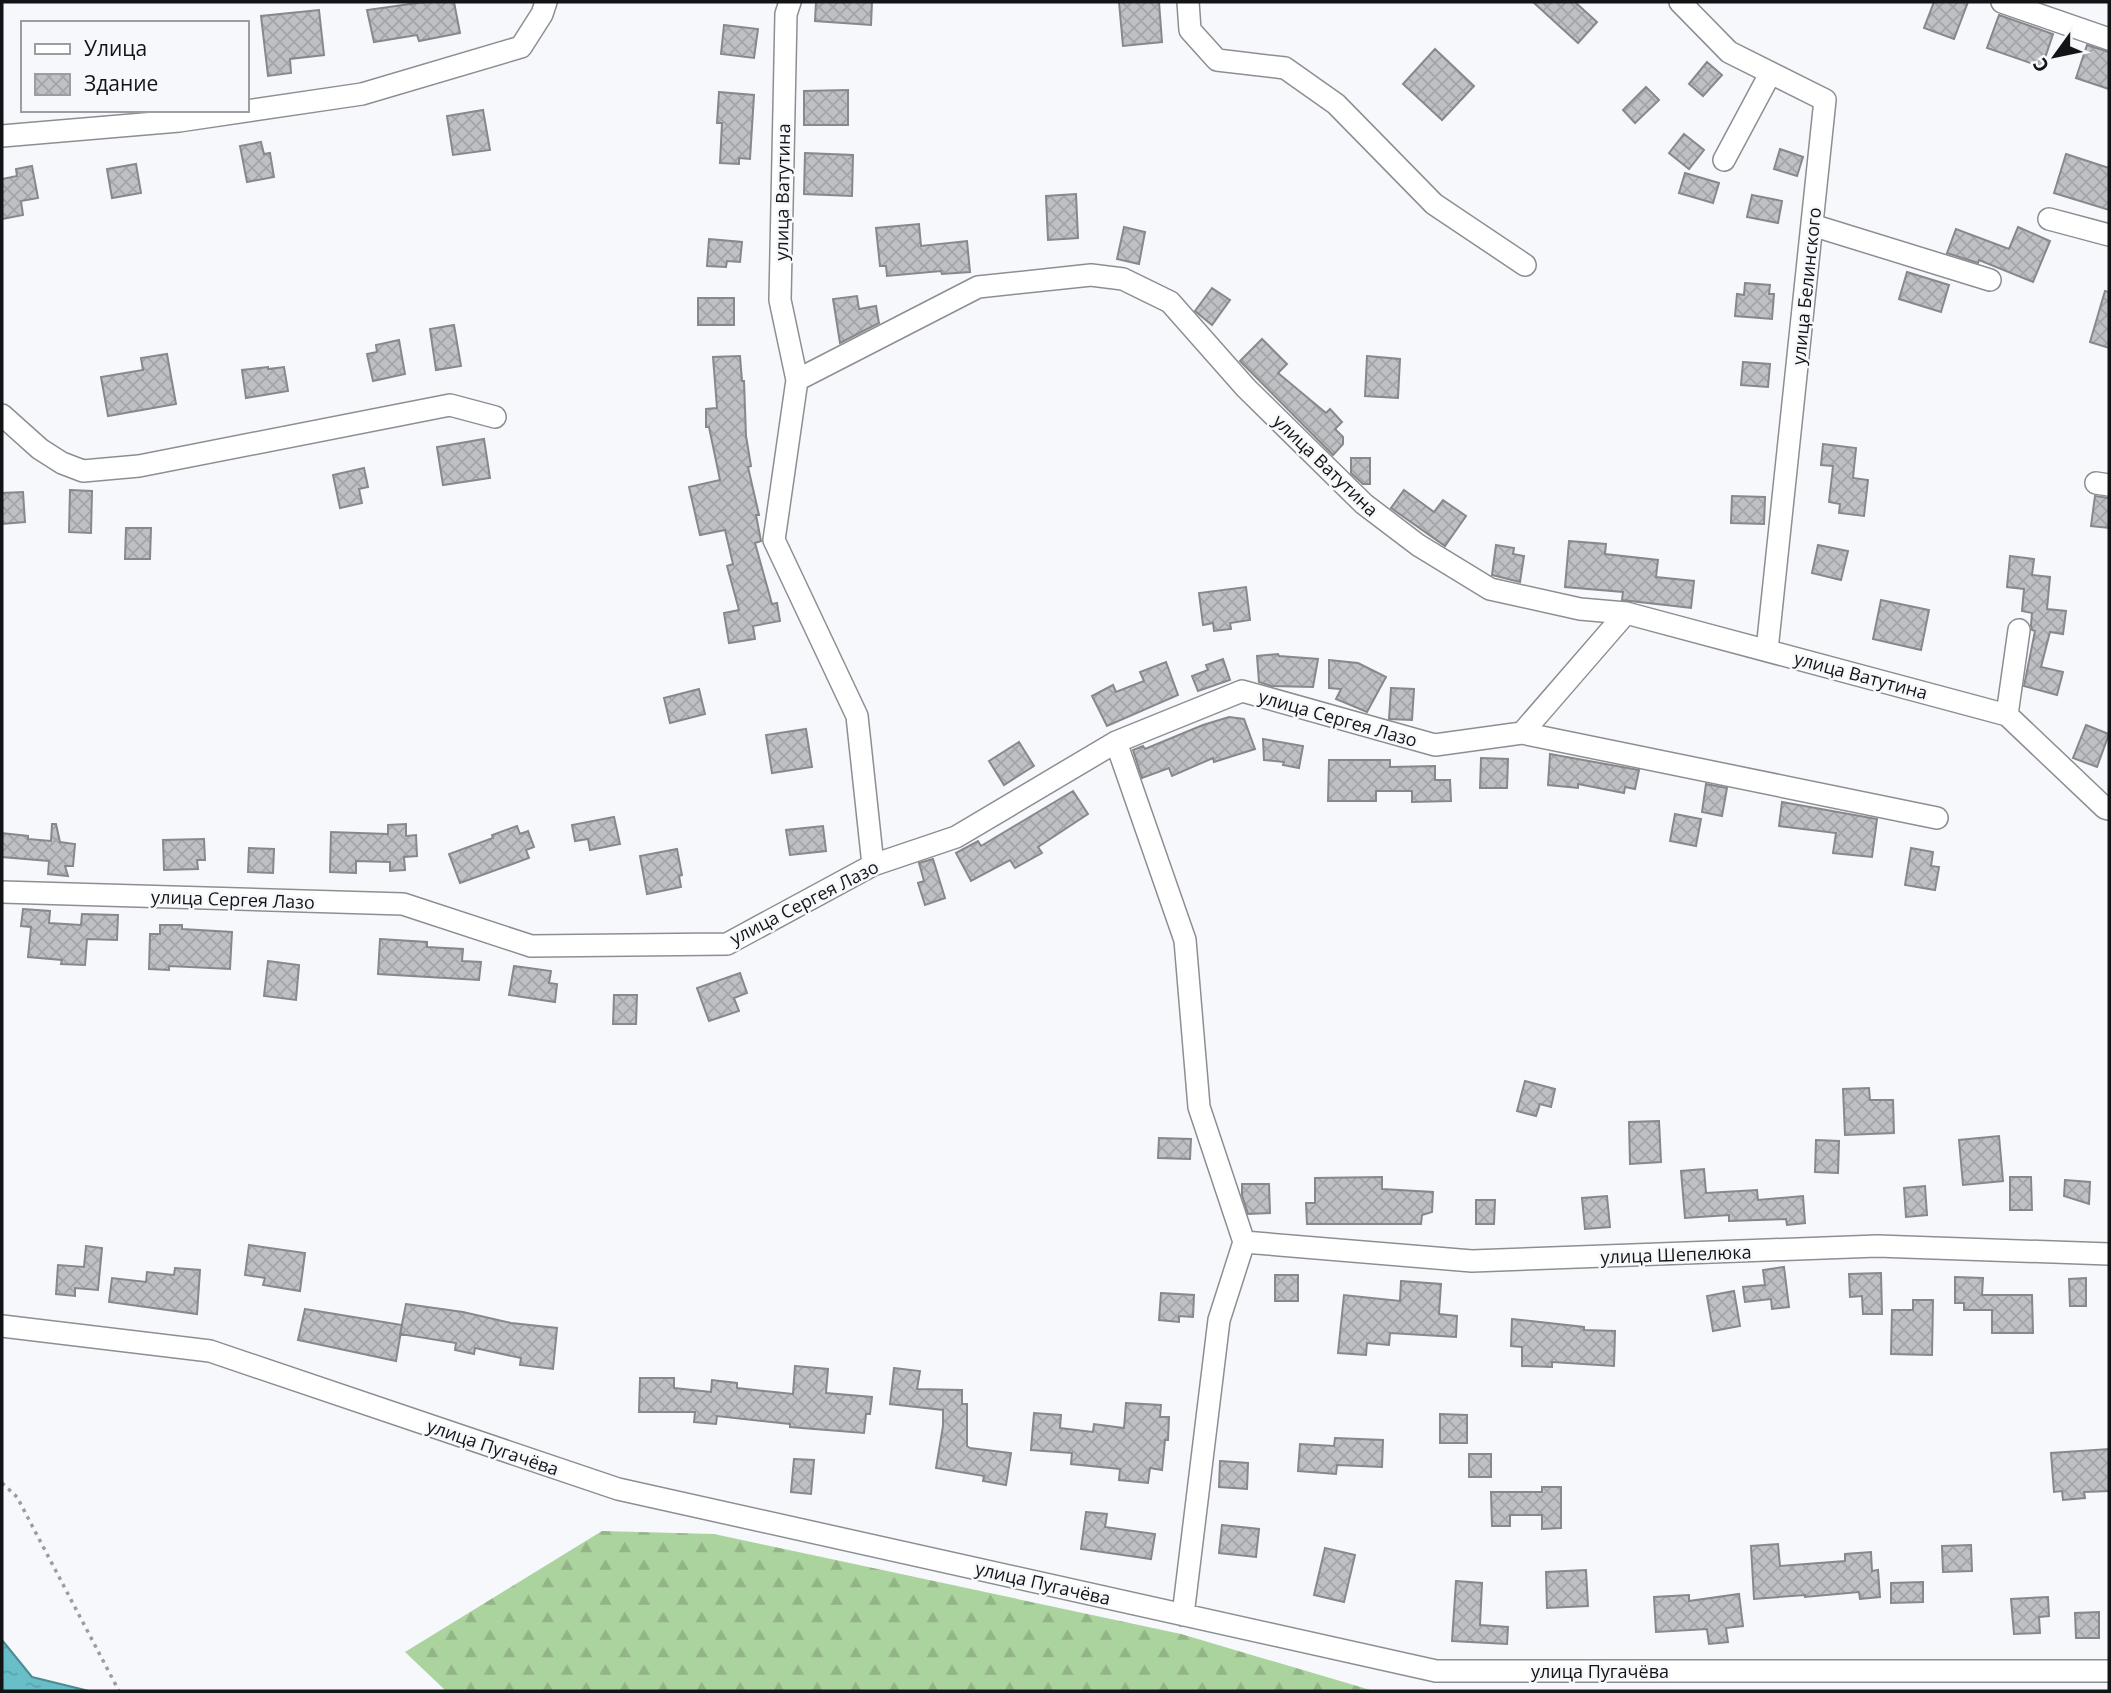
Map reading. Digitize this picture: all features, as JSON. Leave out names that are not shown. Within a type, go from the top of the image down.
[{"type":"street","points":[[248,111],[362,94],[521,47],[542,15],[546,2]]},
{"type":"street","name":"улица Ватутина","points":[[790,2],[786,14],[780,300],[797,380],[774,540],[857,716],[873,864]]},
{"type":"street","points":[[1188,2],[1190,30],[1217,60],[1285,68],[1336,104],[1434,204],[1525,265]]},
{"type":"street","name":"улица Белинского","points":[[1679,2],[1728,52],[1825,100],[1768,650]]},
{"type":"street","points":[[2002,2],[2109,39]]},
{"type":"street","points":[[1724,160],[1770,74]]},
{"type":"street","points":[[2,136],[179,121],[240,112]]},
{"type":"street","points":[[2049,219],[2109,235]]},
{"type":"street","points":[[1812,225],[1990,280]]},
{"type":"street","name":"улица Ватутина","points":[[797,380],[978,287],[1091,275],[1123,279],[1170,302],[1246,388],[1364,505],[1418,545],[1490,589],[1580,609],[1626,613],[2007,715],[2109,809]]},
{"type":"street","points":[[2,415],[40,449],[62,463],[83,471],[139,466],[450,405],[495,417]]},
{"type":"street","points":[[1522,733],[1626,613]]},
{"type":"street","points":[[2007,715],[2019,630]]},
{"type":"street","name":"улица Сергея Лазо","points":[[2,892],[403,904],[531,946],[727,944],[873,864],[956,837],[1116,742],[1242,691],[1434,745],[1522,733],[1937,818]]},
{"type":"street","points":[[1116,742],[1185,940],[1199,1107],[1244,1242],[1219,1320],[1183,1615]]},
{"type":"street","name":"улица Шепелюка","points":[[1244,1242],[1472,1261],[1877,1247],[2109,1254]]},
{"type":"street","name":"улица Пугачёва","points":[[2,1326],[210,1351],[618,1489],[1436,1671],[2109,1671]]},
{"type":"path","points":[[2,1483],[17,1497],[119,1691]]},
{"type":"green space","points":[[602,1531],[714,1534],[1181,1634],[1374,1691],[450,1691],[445,1690],[405,1652]]},
{"type":"water","points":[[2,1640],[32,1677],[89,1691],[2,1691]]},
{"type":"building","points":[[424,2],[454,2],[460,33],[419,41],[417,35],[374,42],[367,10]]},
{"type":"building","points":[[816,2],[872,2],[871,25],[815,21]]},
{"type":"building","points":[[1119,2],[1159,2],[1162,42],[1123,46]]},
{"type":"building","points":[[1533,2],[1575,2],[1597,22],[1578,43]]},
{"type":"building","points":[[1934,2],[1968,2],[1954,39],[1924,28]]},
{"type":"building","points":[[319,10],[324,55],[290,59],[291,73],[268,76],[261,16]]},
{"type":"building","points":[[1999,15],[2053,34],[2042,67],[1987,48]]},
{"type":"building","points":[[724,25],[758,29],[754,58],[721,54]]},
{"type":"building","points":[[2087,45],[2109,52],[2109,89],[2076,78]]},
{"type":"building","points":[[1435,49],[1474,86],[1442,120],[1403,84]]},
{"type":"building","points":[[1707,62],[1722,75],[1703,96],[1689,84]]},
{"type":"building","points":[[1646,87],[1659,100],[1635,123],[1623,110]]},
{"type":"building","points":[[848,90],[848,125],[804,125],[804,91]]},
{"type":"building","points":[[719,92],[754,95],[750,159],[739,158],[739,164],[720,163],[722,123],[717,123]]},
{"type":"building","points":[[483,110],[490,150],[453,155],[447,116]]},
{"type":"building","points":[[1684,134],[1704,150],[1689,169],[1669,153]]},
{"type":"building","points":[[261,142],[264,154],[270,153],[274,177],[247,182],[240,146]]},
{"type":"building","points":[[1780,149],[1803,157],[1797,176],[1774,169]]},
{"type":"building","points":[[805,153],[853,155],[852,196],[804,194]]},
{"type":"building","points":[[2066,154],[2109,168],[2109,210],[2054,193]]},
{"type":"building","points":[[136,164],[141,193],[112,198],[107,169]]},
{"type":"building","points":[[32,166],[38,198],[21,201],[23,215],[2,219],[2,179],[17,176],[16,169]]},
{"type":"building","points":[[1685,173],[1719,183],[1713,203],[1679,193]]},
{"type":"building","points":[[1076,194],[1078,238],[1048,240],[1046,196]]},
{"type":"building","points":[[1752,195],[1782,201],[1778,223],[1747,217]]},
{"type":"building","points":[[919,224],[921,246],[967,241],[970,272],[942,274],[941,271],[887,276],[886,266],[880,266],[876,228]]},
{"type":"building","points":[[1124,227],[1145,232],[1139,264],[1117,259]]},
{"type":"building","points":[[2018,227],[2050,241],[2033,282],[1979,260],[1978,263],[1947,253],[1956,229],[2009,249]]},
{"type":"building","points":[[709,239],[742,242],[740,262],[727,261],[726,267],[707,266]]},
{"type":"building","points":[[1907,272],[1949,285],[1941,312],[1899,299]]},
{"type":"building","points":[[1745,283],[1770,285],[1769,294],[1774,294],[1772,319],[1735,316],[1737,294],[1744,295]]},
{"type":"building","points":[[1212,288],[1230,300],[1212,325],[1195,311]]},
{"type":"building","points":[[2105,291],[2109,292],[2109,348],[2090,342]]},
{"type":"building","points":[[857,296],[859,309],[876,306],[879,323],[840,343],[833,299]]},
{"type":"building","points":[[698,298],[734,298],[734,325],[698,325]]},
{"type":"building","points":[[454,325],[461,366],[436,370],[430,329]]},
{"type":"building","points":[[1262,339],[1287,364],[1278,373],[1326,413],[1330,409],[1342,422],[1335,429],[1343,437],[1343,444],[1333,455],[1240,361]]},
{"type":"building","points":[[399,340],[405,374],[373,381],[367,354],[377,352],[376,345]]},
{"type":"building","points":[[167,354],[176,404],[108,416],[101,377],[143,370],[141,358]]},
{"type":"building","points":[[740,356],[751,466],[748,467],[759,515],[756,515],[761,541],[755,543],[772,604],[777,603],[780,621],[753,626],[755,639],[729,643],[724,613],[739,610],[727,566],[733,564],[725,530],[700,535],[689,487],[720,480],[709,427],[706,427],[706,409],[717,408],[713,357]]},
{"type":"building","points":[[1367,356],[1400,359],[1398,398],[1365,396]]},
{"type":"building","points":[[1743,362],[1770,364],[1768,387],[1741,385]]},
{"type":"building","points":[[284,367],[288,391],[246,398],[242,370]]},
{"type":"building","points":[[484,439],[490,478],[443,485],[437,447]]},
{"type":"building","points":[[1823,444],[1856,448],[1853,478],[1868,480],[1864,516],[1839,513],[1840,504],[1829,502],[1833,466],[1821,465]]},
{"type":"building","points":[[1351,458],[1370,458],[1370,484],[1363,484],[1351,473]]},
{"type":"building","points":[[364,468],[368,487],[359,489],[362,503],[340,508],[333,475]]},
{"type":"building","points":[[70,490],[92,491],[91,533],[69,532]]},
{"type":"building","points":[[1404,490],[1434,512],[1443,500],[1466,516],[1445,546],[1391,508]]},
{"type":"building","points":[[23,492],[25,522],[2,524],[2,493]]},
{"type":"building","points":[[1732,496],[1765,497],[1764,524],[1731,523]]},
{"type":"building","points":[[2095,496],[2109,498],[2109,528],[2091,526]]},
{"type":"building","points":[[126,528],[151,528],[150,559],[125,559]]},
{"type":"building","points":[[1569,541],[1606,544],[1605,554],[1658,560],[1656,577],[1694,581],[1691,608],[1622,600],[1623,592],[1565,587]]},
{"type":"building","points":[[1496,545],[1514,548],[1513,554],[1524,556],[1520,582],[1492,575]]},
{"type":"building","points":[[1818,545],[1848,551],[1841,580],[1812,573]]},
{"type":"building","points":[[2010,556],[2034,559],[2032,575],[2050,577],[2047,609],[2066,611],[2063,634],[2050,632],[2041,667],[2063,672],[2057,695],[2024,686],[2035,631],[2031,625],[2032,613],[2022,611],[2024,589],[2007,587]]},
{"type":"building","points":[[1246,587],[1250,620],[1230,623],[1231,629],[1214,631],[1213,623],[1203,625],[1199,593]]},
{"type":"building","points":[[1881,600],[1929,610],[1921,650],[1873,639]]},
{"type":"building","points":[[1278,654],[1318,659],[1313,687],[1271,686],[1259,682],[1257,656]]},
{"type":"building","points":[[1223,659],[1230,680],[1198,691],[1192,676],[1208,670],[1206,665]]},
{"type":"building","points":[[1329,660],[1358,663],[1386,677],[1367,712],[1336,699],[1341,689],[1329,688]]},
{"type":"building","points":[[1166,662],[1178,695],[1107,726],[1092,696],[1113,685],[1116,692],[1144,681],[1140,672]]},
{"type":"building","points":[[1391,688],[1414,689],[1412,720],[1389,719]]},
{"type":"building","points":[[699,689],[705,714],[670,723],[664,698]]},
{"type":"building","points":[[1229,717],[1244,719],[1255,749],[1214,762],[1213,758],[1172,776],[1169,768],[1142,778],[1133,750],[1143,746],[1145,749]]},
{"type":"building","points":[[2086,725],[2109,734],[2097,767],[2073,758]]},
{"type":"building","points":[[806,729],[812,767],[772,773],[766,735]]},
{"type":"building","points":[[1263,739],[1303,746],[1299,768],[1283,765],[1284,762],[1264,760]]},
{"type":"building","points":[[1019,742],[1034,766],[1004,785],[989,761]]},
{"type":"building","points":[[1550,754],[1639,770],[1635,789],[1625,787],[1624,793],[1578,784],[1578,788],[1548,785]]},
{"type":"building","points":[[1481,758],[1508,759],[1507,788],[1480,788]]},
{"type":"building","points":[[1329,760],[1390,760],[1390,767],[1435,766],[1435,780],[1450,780],[1451,801],[1412,802],[1412,791],[1376,791],[1376,801],[1328,801]]},
{"type":"building","points":[[1706,784],[1727,788],[1722,816],[1702,812]]},
{"type":"building","points":[[1073,791],[1088,814],[1038,847],[1042,853],[1015,868],[1010,860],[971,881],[956,853],[978,841],[981,846]]},
{"type":"building","points":[[1782,802],[1877,819],[1872,857],[1833,853],[1836,833],[1779,826]]},
{"type":"building","points":[[1675,814],[1701,819],[1696,846],[1670,841]]},
{"type":"building","points":[[614,817],[620,844],[590,850],[588,839],[575,841],[572,825]]},
{"type":"building","points":[[52,824],[56,824],[60,842],[75,844],[73,866],[65,866],[68,876],[48,874],[49,861],[2,857],[2,833],[51,841]]},
{"type":"building","points":[[406,824],[406,836],[416,835],[417,856],[404,857],[405,870],[390,871],[390,862],[356,861],[356,873],[330,872],[331,832],[388,834],[388,825]]},
{"type":"building","points":[[517,826],[520,834],[528,831],[534,847],[526,850],[529,858],[460,883],[449,854]]},
{"type":"building","points":[[823,826],[826,851],[790,855],[786,830]]},
{"type":"building","points":[[204,839],[205,860],[197,860],[198,869],[164,870],[163,840]]},
{"type":"building","points":[[249,848],[274,849],[273,873],[248,872]]},
{"type":"building","points":[[1911,848],[1933,852],[1931,866],[1939,867],[1935,890],[1905,885]]},
{"type":"building","points":[[677,849],[682,875],[679,876],[681,887],[647,894],[640,856]]},
{"type":"building","points":[[933,859],[945,898],[925,905],[918,883],[924,881],[919,863]]},
{"type":"building","points":[[23,909],[50,911],[49,923],[81,925],[82,914],[118,915],[117,940],[87,939],[85,965],[61,964],[62,960],[28,957],[31,927],[21,926]]},
{"type":"building","points":[[160,925],[182,925],[182,929],[232,932],[230,969],[169,966],[169,970],[149,969],[150,934],[160,934]]},
{"type":"building","points":[[380,939],[427,942],[427,947],[463,949],[462,961],[481,962],[479,980],[378,974]]},
{"type":"building","points":[[268,961],[299,965],[296,1000],[264,996]]},
{"type":"building","points":[[514,966],[551,971],[549,983],[557,984],[555,1002],[509,995]]},
{"type":"building","points":[[740,973],[747,993],[734,998],[739,1011],[709,1021],[697,988]]},
{"type":"building","points":[[614,995],[637,995],[636,1024],[613,1024]]},
{"type":"building","points":[[1525,1081],[1555,1089],[1551,1107],[1540,1104],[1536,1116],[1517,1111]]},
{"type":"building","points":[[1869,1088],[1870,1100],[1893,1100],[1894,1133],[1845,1135],[1843,1089]]},
{"type":"building","points":[[1659,1121],[1661,1162],[1630,1164],[1629,1122]]},
{"type":"building","points":[[1999,1136],[2003,1181],[1963,1185],[1959,1140]]},
{"type":"building","points":[[1159,1138],[1191,1139],[1190,1159],[1158,1158]]},
{"type":"building","points":[[1816,1140],[1839,1141],[1838,1173],[1815,1172]]},
{"type":"building","points":[[1704,1169],[1706,1193],[1757,1190],[1758,1200],[1803,1196],[1805,1223],[1787,1225],[1786,1219],[1729,1221],[1729,1215],[1685,1218],[1681,1171]]},
{"type":"building","points":[[1382,1177],[1382,1189],[1433,1192],[1432,1212],[1422,1215],[1421,1224],[1307,1224],[1306,1203],[1315,1203],[1315,1178]]},
{"type":"building","points":[[2010,1177],[2031,1177],[2032,1210],[2010,1210]]},
{"type":"building","points":[[2065,1180],[2090,1182],[2089,1204],[2064,1196]]},
{"type":"building","points":[[1242,1184],[1269,1184],[1270,1213],[1248,1214],[1242,1195]]},
{"type":"building","points":[[1925,1186],[1927,1215],[1906,1217],[1904,1188]]},
{"type":"building","points":[[1607,1196],[1610,1227],[1585,1229],[1582,1198]]},
{"type":"building","points":[[1476,1200],[1495,1200],[1494,1224],[1476,1224]]},
{"type":"building","points":[[249,1245],[305,1253],[300,1291],[263,1285],[265,1278],[245,1275]]},
{"type":"building","points":[[86,1246],[102,1248],[98,1290],[75,1288],[75,1296],[56,1294],[58,1265],[84,1267]]},
{"type":"building","points":[[1784,1267],[1789,1307],[1772,1309],[1771,1299],[1745,1302],[1743,1287],[1765,1285],[1763,1270]]},
{"type":"building","points":[[175,1268],[200,1270],[197,1314],[109,1302],[112,1278],[146,1282],[147,1272],[174,1275]]},
{"type":"building","points":[[1881,1273],[1882,1314],[1863,1314],[1862,1296],[1850,1297],[1849,1274]]},
{"type":"building","points":[[1275,1275],[1298,1275],[1298,1301],[1275,1301]]},
{"type":"building","points":[[1955,1277],[1983,1278],[1982,1295],[2032,1295],[2033,1333],[1992,1333],[1992,1310],[1964,1310],[1964,1303],[1955,1303]]},
{"type":"building","points":[[2086,1278],[2086,1306],[2070,1306],[2069,1279]]},
{"type":"building","points":[[1401,1281],[1441,1284],[1439,1314],[1457,1316],[1456,1337],[1390,1333],[1389,1345],[1367,1343],[1366,1355],[1338,1353],[1344,1295],[1400,1301]]},
{"type":"building","points":[[1734,1291],[1740,1326],[1713,1331],[1707,1296]]},
{"type":"building","points":[[1161,1293],[1194,1295],[1193,1317],[1179,1316],[1179,1322],[1159,1320]]},
{"type":"building","points":[[1913,1300],[1933,1300],[1932,1355],[1891,1354],[1892,1310],[1913,1310]]},
{"type":"building","points":[[406,1304],[463,1312],[511,1323],[557,1328],[553,1369],[520,1365],[521,1358],[475,1348],[474,1354],[455,1350],[456,1343],[400,1334]]},
{"type":"building","points":[[305,1309],[402,1325],[396,1361],[298,1340]]},
{"type":"building","points":[[1512,1319],[1584,1327],[1584,1330],[1615,1331],[1614,1366],[1552,1362],[1552,1367],[1522,1366],[1522,1347],[1511,1346]]},
{"type":"building","points":[[795,1366],[828,1369],[826,1393],[872,1397],[870,1414],[866,1414],[864,1433],[790,1427],[790,1424],[717,1416],[716,1424],[694,1422],[695,1412],[639,1412],[640,1378],[674,1378],[674,1388],[711,1392],[712,1380],[737,1383],[737,1388],[793,1394]]},
{"type":"building","points":[[894,1368],[920,1371],[917,1389],[962,1390],[962,1404],[967,1404],[967,1446],[1011,1453],[1006,1485],[983,1481],[984,1476],[936,1468],[943,1410],[890,1404]]},
{"type":"building","points":[[1126,1403],[1161,1405],[1160,1417],[1169,1417],[1162,1470],[1150,1468],[1148,1483],[1119,1480],[1120,1469],[1071,1464],[1072,1453],[1031,1450],[1034,1413],[1061,1415],[1060,1428],[1093,1432],[1094,1424],[1124,1428]]},
{"type":"building","points":[[1440,1414],[1467,1415],[1467,1443],[1440,1443]]},
{"type":"building","points":[[1335,1438],[1383,1440],[1382,1467],[1337,1465],[1336,1474],[1298,1471],[1300,1444],[1334,1446]]},
{"type":"building","points":[[2109,1449],[2109,1491],[2084,1492],[2085,1498],[2063,1500],[2062,1491],[2054,1492],[2051,1453]]},
{"type":"building","points":[[1469,1454],[1491,1454],[1491,1477],[1469,1477]]},
{"type":"building","points":[[794,1459],[814,1460],[811,1494],[791,1492]]},
{"type":"building","points":[[1220,1461],[1248,1463],[1247,1489],[1219,1487]]},
{"type":"building","points":[[1542,1487],[1561,1487],[1561,1528],[1542,1529],[1542,1515],[1510,1515],[1510,1526],[1492,1526],[1491,1492],[1542,1492]]},
{"type":"building","points":[[1086,1512],[1107,1514],[1105,1527],[1155,1534],[1151,1559],[1081,1549]]},
{"type":"building","points":[[1222,1525],[1259,1529],[1256,1557],[1219,1553]]},
{"type":"building","points":[[1778,1544],[1780,1566],[1845,1561],[1845,1554],[1871,1552],[1872,1571],[1878,1570],[1880,1597],[1860,1599],[1859,1592],[1754,1599],[1751,1546]]},
{"type":"building","points":[[1971,1545],[1972,1571],[1943,1572],[1942,1546]]},
{"type":"building","points":[[1325,1548],[1355,1555],[1344,1602],[1314,1595]]},
{"type":"building","points":[[1586,1570],[1588,1606],[1547,1608],[1546,1572]]},
{"type":"building","points":[[1456,1581],[1482,1583],[1480,1625],[1508,1627],[1507,1644],[1452,1641]]},
{"type":"building","points":[[1923,1582],[1923,1602],[1891,1603],[1891,1583]]},
{"type":"building","points":[[1739,1594],[1743,1626],[1726,1628],[1728,1642],[1709,1644],[1707,1629],[1656,1632],[1654,1597],[1689,1595],[1689,1601]]},
{"type":"building","points":[[2048,1597],[2049,1616],[2039,1617],[2040,1633],[2014,1634],[2011,1599]]},
{"type":"building","points":[[2099,1612],[2099,1638],[2076,1638],[2075,1613]]}]
